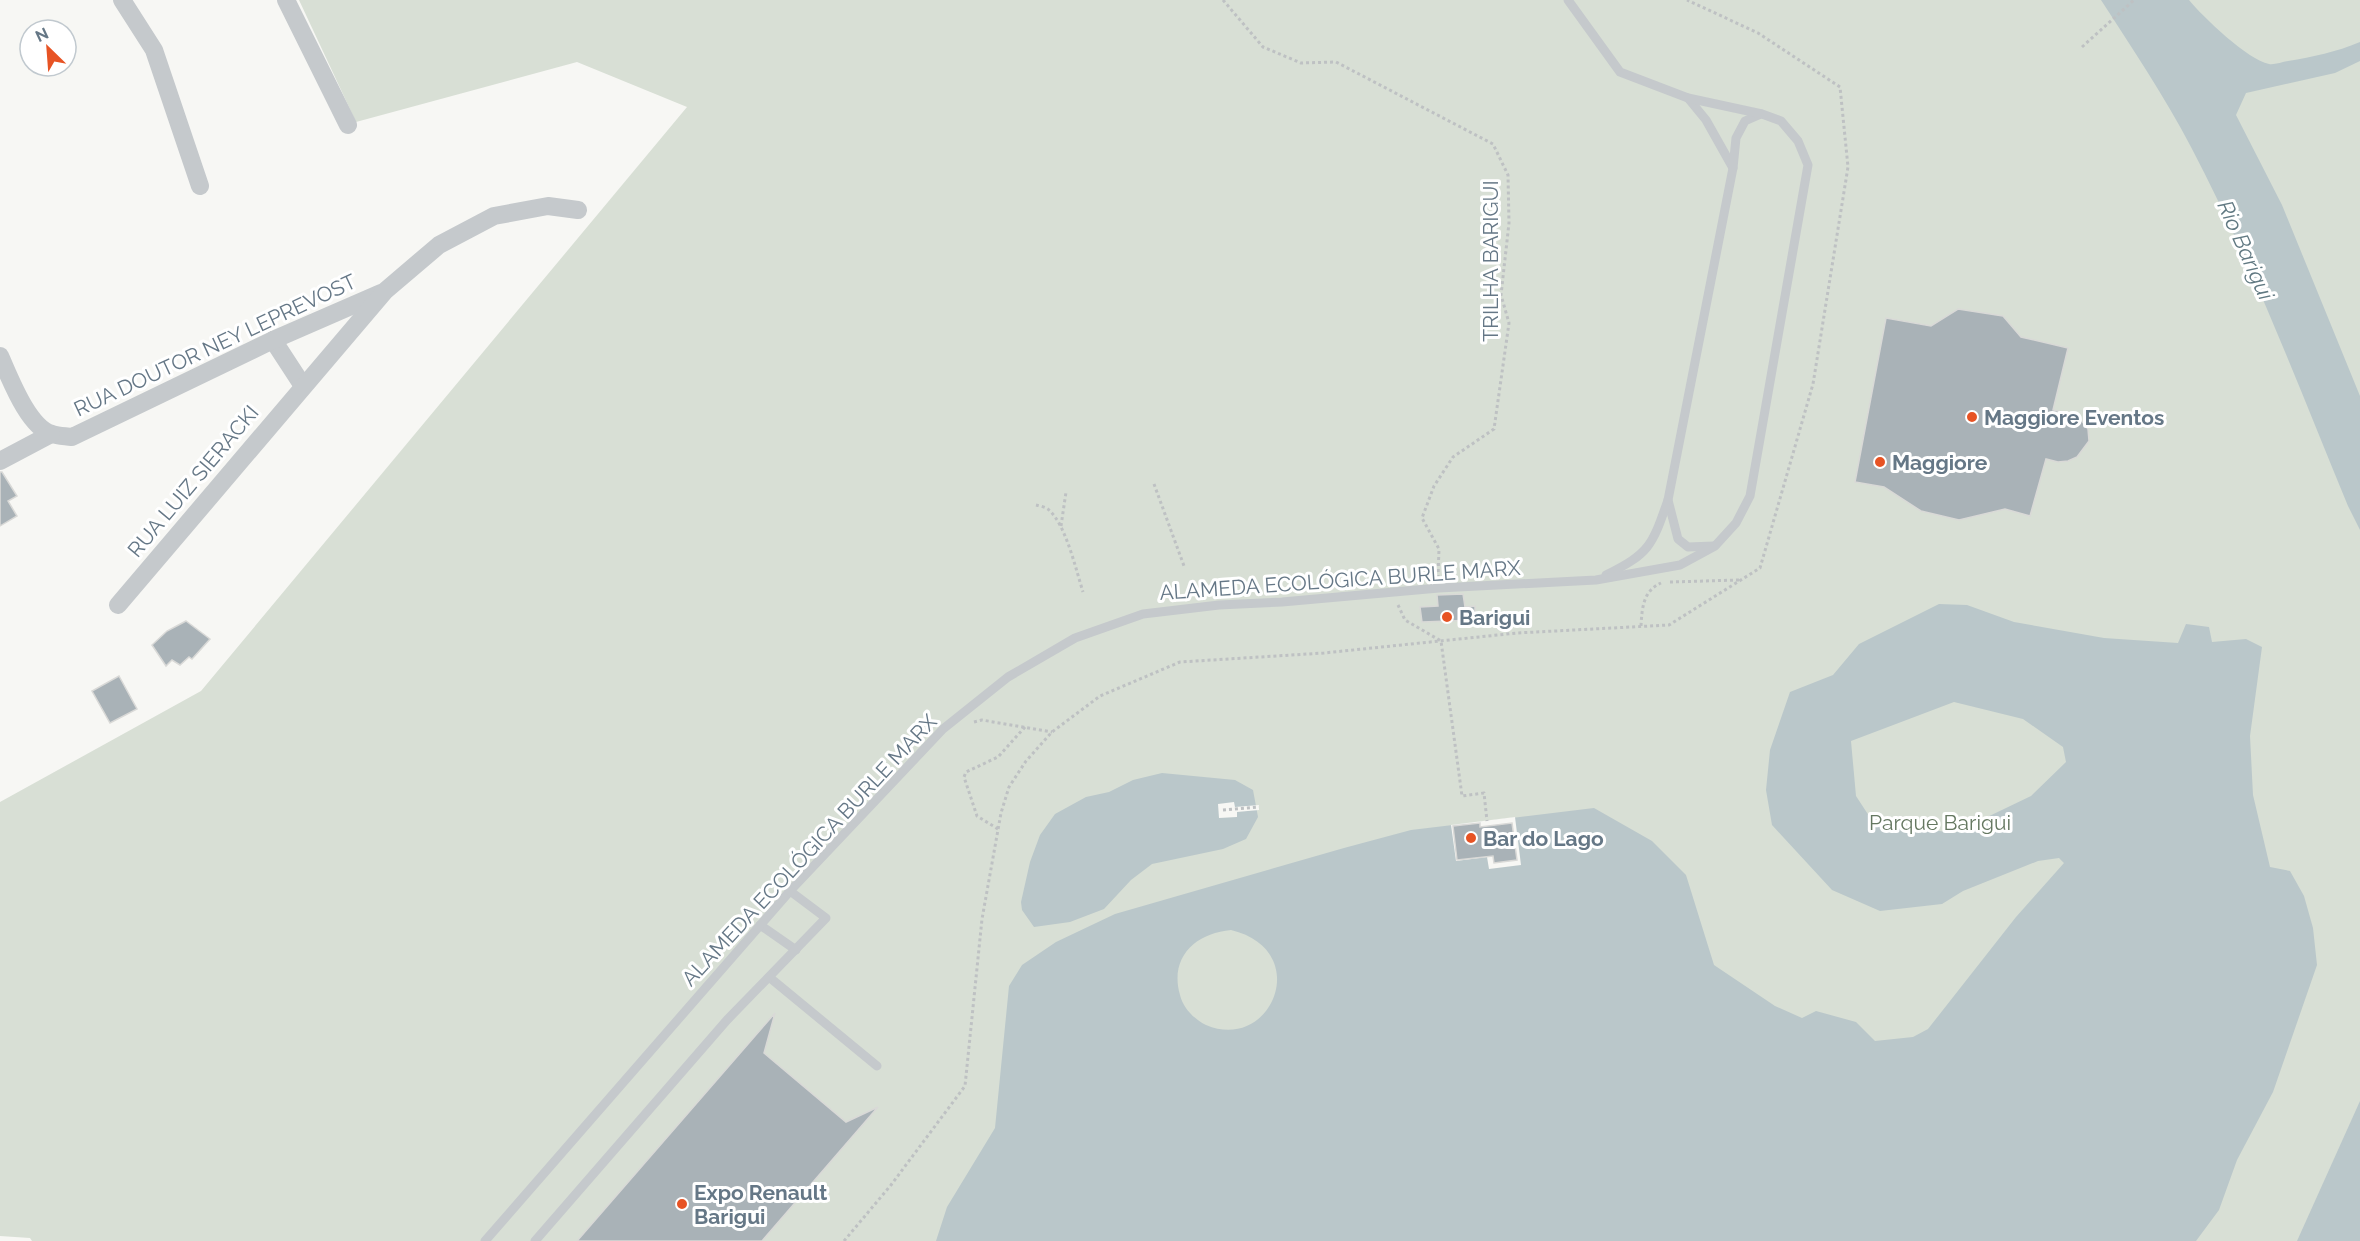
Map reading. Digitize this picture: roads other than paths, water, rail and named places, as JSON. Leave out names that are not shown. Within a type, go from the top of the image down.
[{"type":"street","points":[[122,0],[154,50],[200,186]]},
{"type":"street","points":[[286,0],[348,125]]},
{"type":"street","name":"RUA LUIZ SIERACKI","points":[[118,605],[385,291],[439,245],[494,216],[549,206],[578,210]]},
{"type":"street","name":"RUA DOUTOR NEY LEPREVOST","points":[[51,434],[72,437],[98,426],[273,340],[385,291]]},
{"type":"street","points":[[273,340],[303,386]]},
{"type":"street","points":[[0,356],[15,389],[35,422],[51,434],[0,461]]},
{"type":"lane","name":"ALAMEDA ECOLÓGICA BURLE MARX","points":[[485,1241],[790,891],[943,729],[1008,677],[1075,638],[1143,614],[1219,605],[1282,602],[1439,588],[1596,580],[1680,566],[1715,546],[1736,523],[1750,496],[1808,165],[1798,141],[1781,121],[1762,114],[1688,98],[1620,72],[1568,0]]},
{"type":"lane","points":[[1688,98],[1706,120],[1733,168]]},
{"type":"lane","name":"ALAMEDA ECOLÓGICA BURLE MARX","points":[[1596,580],[1633,561],[1654,540],[1668,500],[1733,168],[1736,138],[1745,121],[1762,114]]},
{"type":"lane","points":[[1668,500],[1678,539],[1688,547],[1715,546]]},
{"type":"lane","points":[[535,1241],[728,1020],[826,918],[790,891]]},
{"type":"lane","points":[[760,925],[796,950]]},
{"type":"lane","points":[[769,977],[877,1066]]},
{"type":"water","name":"Rio Barigui","points":[[2101,0],[2189,0],[2204,17],[2238,46],[2260,61],[2269,64],[2324,54],[2360,42],[2360,61],[2335,73],[2246,93],[2236,115],[2282,205],[2360,396],[2360,530],[2254,280],[2213,191],[2170,110]]},
{"type":"water","points":[[1939,604],[1967,605],[2014,622],[2104,638],[2178,643],[2186,624],[2209,627],[2212,642],[2246,639],[2262,647],[2250,736],[2253,795],[2270,867],[2290,871],[2304,896],[2313,928],[2317,965],[2273,1092],[2237,1160],[2219,1210],[2196,1241],[936,1241],[947,1207],[995,1128],[1009,986],[1022,965],[1056,942],[1115,914],[1411,830],[1594,808],[1652,841],[1686,875],[1714,965],[1775,1006],[1802,1018],[1816,1011],[1856,1022],[1875,1041],[1913,1037],[1928,1029],[2016,917],[2064,863],[2059,858],[2038,861],[1963,891],[1942,904],[1880,911],[1832,890],[1772,825],[1766,790],[1770,750],[1790,692],[1833,675],[1859,644]],"holes":[[[1954,702],[2023,719],[2063,747],[2066,762],[2031,796],[1954,833],[1873,822],[1856,796],[1851,741]],[[1231,930],[1256,941],[1271,957],[1277,976],[1274,996],[1265,1013],[1249,1025],[1229,1030],[1206,1025],[1186,1009],[1181,1000],[1178,969],[1188,949],[1197,942],[1218,932]]]},
{"type":"water","points":[[1162,773],[1235,780],[1253,790],[1258,817],[1246,839],[1223,849],[1152,864],[1131,880],[1104,909],[1070,922],[1034,927],[1022,910],[1021,902],[1030,862],[1040,835],[1055,814],[1086,797],[1109,792],[1133,780]]},
{"type":"water","points":[[2360,1101],[2360,1241],[2297,1241]]},
{"type":"place","name":"Maggiore Eventos","points":[[1972,417]]},
{"type":"place","name":"Maggiore","points":[[1880,462]]},
{"type":"place","name":"Barigui","points":[[1447,617]]},
{"type":"place","name":"Bar do Lago","points":[[1471,838]]},
{"type":"place","name":"Expo Renault Barigui","points":[[682,1204]]},
{"type":"park label","name":"Parque Barigui","points":[[1940,822]]}]
